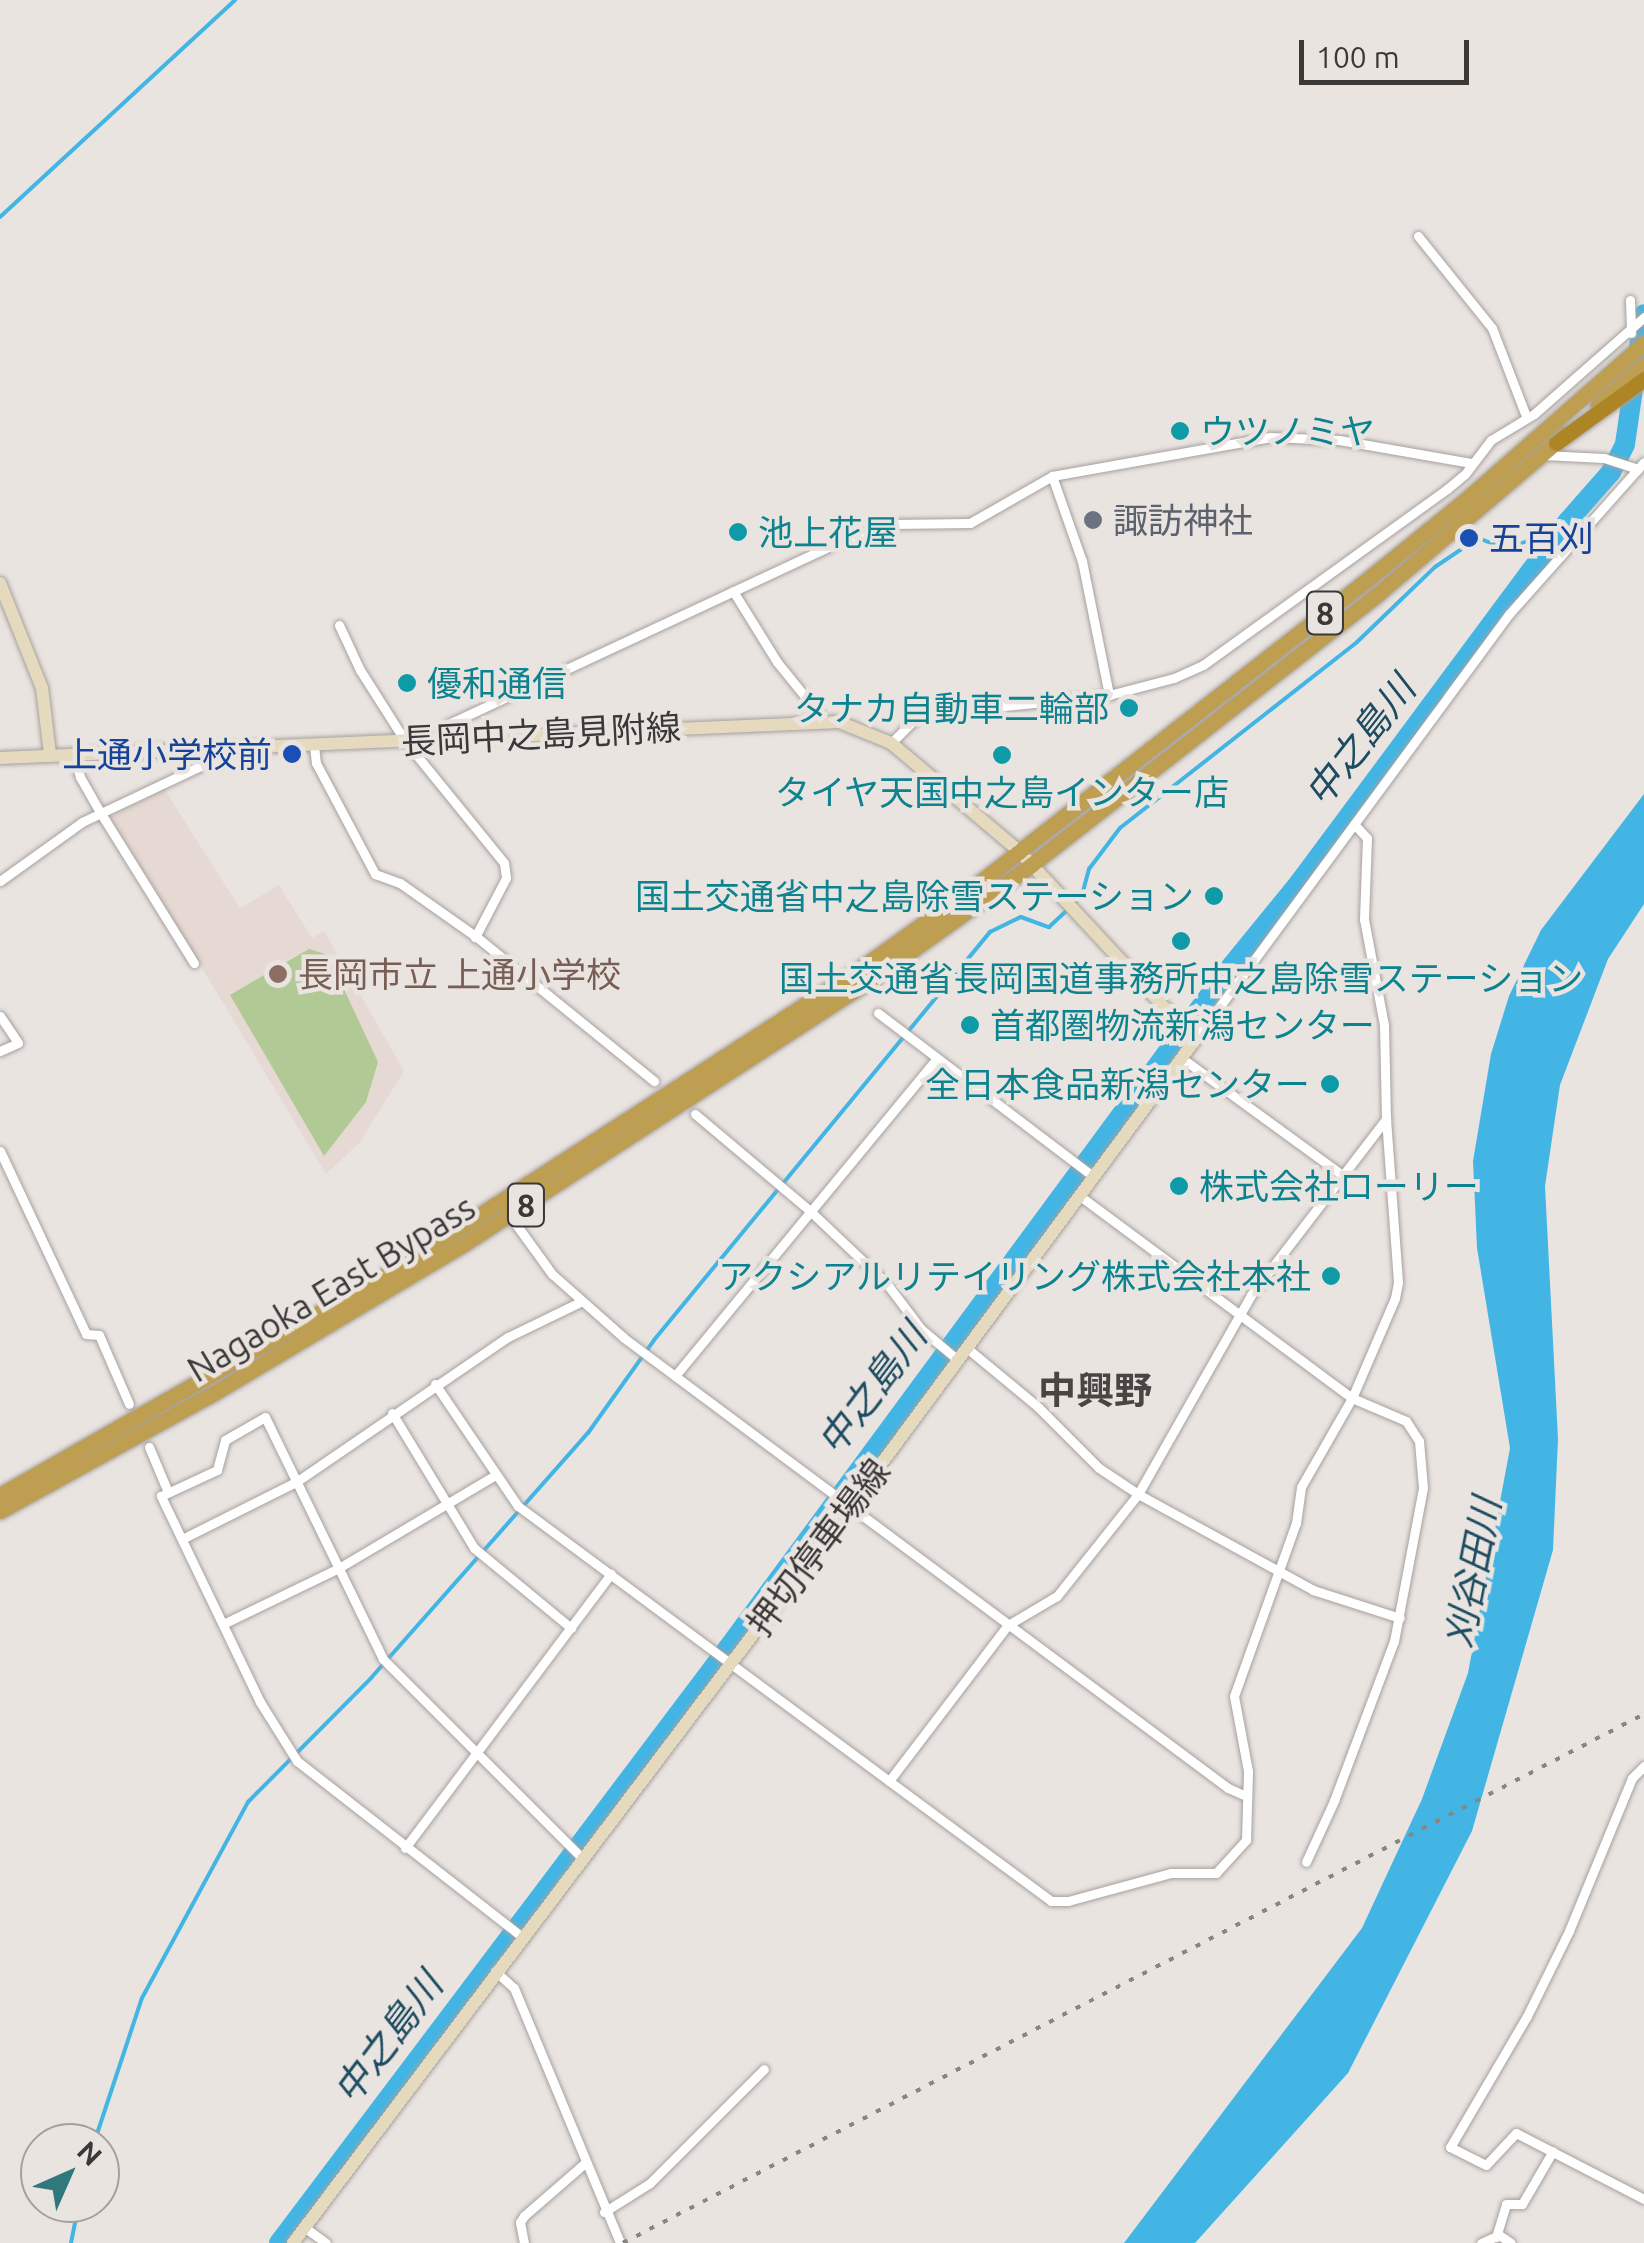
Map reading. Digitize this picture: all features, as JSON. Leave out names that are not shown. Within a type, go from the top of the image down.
[{"type":"highway","name":"8","points":[[1020,852],[1364,583],[1622,363],[1637,338]]},
{"type":"highway","points":[[1623,391],[1644,365]]},
{"type":"highway","points":[[1623,391],[1644,379]]},
{"type":"highway","name":"8","points":[[1031,865],[1379,594],[1623,391]]},
{"type":"highway","name":"Nagaoka East Bypass","points":[[0,1496],[316,1316],[517,1193],[857,970],[1020,852]]},
{"type":"highway","name":"Nagaoka East Bypass","points":[[0,1511],[214,1393],[510,1216],[841,1000],[1031,865]]},
{"type":"main road","points":[[0,584],[6,617],[42,688],[50,754]]},
{"type":"main road","name":"長岡中之島見附線","points":[[0,758],[824,720],[860,727],[890,743],[1031,865]]},
{"type":"main road","points":[[1031,865],[1195,1040]]},
{"type":"main road","name":"押切停車場線","points":[[293,2243],[521,1936],[731,1663],[842,1499],[968,1348],[1195,1040]]},
{"type":"street","points":[[1418,236],[1492,328],[1526,416]]},
{"type":"street","points":[[1630,300],[1637,338]]},
{"type":"street","points":[[890,743],[914,720],[930,714],[1109,696],[1174,678],[1203,664],[1348,564],[1456,482],[1492,440],[1637,338],[1644,317]]},
{"type":"street","points":[[435,739],[442,728],[453,722],[834,544],[882,527],[970,523],[1052,476],[1270,436],[1339,440],[1471,464]]},
{"type":"street","points":[[1543,455],[1641,465]]},
{"type":"street","points":[[1195,1040],[1508,614],[1641,465]]},
{"type":"street","points":[[1052,476],[1082,561],[1109,696]]},
{"type":"street","points":[[1348,564],[1364,583]]},
{"type":"street","points":[[733,591],[777,662],[824,720]]},
{"type":"street","points":[[339,625],[366,681],[405,741],[508,871],[474,937]]},
{"type":"street","points":[[314,745],[316,763],[375,874],[400,883],[474,937],[654,1081]]},
{"type":"street","points":[[0,881],[100,812],[211,762],[221,756],[221,750]]},
{"type":"street","points":[[74,754],[80,777],[100,812],[194,962]]},
{"type":"street","points":[[434,1384],[518,1506],[1058,1903],[1171,1873],[1216,1873],[1246,1840],[1244,1795],[1248,1771],[1234,1696],[1296,1523],[1301,1487],[1352,1398],[1398,1282],[1386,1119],[1384,1025],[1364,919],[1367,838],[1354,824]]},
{"type":"street","points":[[878,1013],[1094,1178]]},
{"type":"street","points":[[0,1016],[18,1043],[0,1051]]},
{"type":"street","points":[[675,1376],[936,1059]]},
{"type":"street","points":[[1182,1059],[1342,1176]]},
{"type":"street","points":[[694,1114],[809,1210],[887,1284],[921,1329],[958,1360]]},
{"type":"street","points":[[889,1781],[1008,1625],[1057,1596],[1138,1494],[1241,1314],[1386,1119]]},
{"type":"street","points":[[0,1151],[86,1334],[99,1335],[129,1404]]},
{"type":"street","points":[[1080,1196],[1352,1398],[1406,1421],[1415,1429],[1423,1457],[1423,1488],[1400,1618],[1354,1749],[1306,1862]]},
{"type":"street","points":[[510,1216],[552,1274],[580,1302],[1008,1625],[1228,1788],[1244,1795]]},
{"type":"street","points":[[182,1539],[296,1482],[434,1384],[508,1338],[580,1302]]},
{"type":"street","points":[[968,1348],[1038,1406],[1098,1468],[1138,1494],[1313,1590],[1400,1618]]},
{"type":"street","points":[[392,1413],[446,1504],[487,1561],[571,1628]]},
{"type":"street","points":[[521,1936],[297,1761],[260,1702],[161,1496],[217,1470],[225,1440],[265,1417],[383,1659],[583,1858]]},
{"type":"street","points":[[149,1447],[168,1492]]},
{"type":"street","points":[[224,1624],[337,1569],[495,1475]]},
{"type":"street","points":[[406,1848],[612,1574]]},
{"type":"street","points":[[1644,1766],[1632,1778],[1570,1932],[1527,2016],[1450,2147],[1486,2165],[1516,2133],[1644,2199]]},
{"type":"street","points":[[495,1971],[514,1988],[620,2243]]},
{"type":"street","points":[[604,2212],[650,2182],[764,2070]]},
{"type":"street","points":[[1496,2237],[1506,2204],[1522,2204],[1553,2151]]},
{"type":"street","points":[[524,2243],[520,2222],[524,2216],[585,2163]]},
{"type":"street","points":[[304,2227],[326,2243]]},
{"type":"street","points":[[1481,2243],[1496,2237],[1511,2243]]},
{"type":"shaded area","name":"長岡市立 上通小学校","points":[[164,789],[240,908],[279,885],[312,938],[324,931],[404,1071],[360,1142],[326,1174],[111,817]]},
{"type":"green space","points":[[309,949],[328,955],[378,1062],[366,1102],[324,1156],[230,995]]},
{"type":"water","points":[[1644,794],[1644,904],[1608,959],[1560,1085],[1545,1186],[1558,1439],[1553,1550],[1472,1831],[1348,2073],[1195,2243],[1124,2243],[1362,1928],[1422,1799],[1468,1673],[1510,1448],[1477,1248],[1473,1161],[1491,1054],[1509,996],[1541,930]]},
{"type":"waterway","points":[[0,217],[235,0]]},
{"type":"waterway","name":"中之島川","points":[[279,2243],[728,1648],[1228,970],[1299,883],[1568,521],[1611,472],[1625,444],[1644,314]]},
{"type":"waterway","points":[[1073,904],[1082,895],[1089,869],[1120,828],[1357,642],[1435,567],[1478,538],[1507,549],[1543,535],[1555,544]]},
{"type":"waterway","points":[[101,2123],[142,1998],[248,1802],[371,1678],[588,1433],[654,1340],[990,932],[1021,917],[1049,927],[1067,910]]},
{"type":"waterway","points":[[71,2243],[75,2223]]},
{"type":"railway","points":[[623,2243],[1644,1714]]},
{"type":"place","name":"ウツノミヤ","points":[[1180,431]]},
{"type":"place","name":"諏訪神社","points":[[1093,520]]},
{"type":"place","name":"池上花屋","points":[[738,532]]},
{"type":"place","name":"五百刈","points":[[1469,538]]},
{"type":"place","name":"優和通信","points":[[407,683]]},
{"type":"place","name":"タナカ自動車二輪部","points":[[1129,708]]},
{"type":"place","name":"上通小学校前","points":[[292,754]]},
{"type":"place","name":"タイヤ天国中之島インター店","points":[[1002,755]]},
{"type":"place","name":"国土交通省中之島除雪ステーション","points":[[1214,896]]},
{"type":"place","name":"国土交通省長岡国道事務所中之島除雪ステーション","points":[[1181,941]]},
{"type":"place","name":"長岡市立 上通小学校","points":[[278,974]]},
{"type":"place","name":"首都圏物流新潟センター","points":[[970,1025]]},
{"type":"place","name":"全日本食品新潟センター","points":[[1330,1084]]},
{"type":"place","name":"株式会社ローリー","points":[[1179,1186]]},
{"type":"place","name":"アクシアルリテイリング株式会社本社","points":[[1331,1276]]},
{"type":"district","name":"中興野","points":[[1095,1391]]},
{"type":"water label","name":"刈谷田川","points":[[1473,1573]]}]
